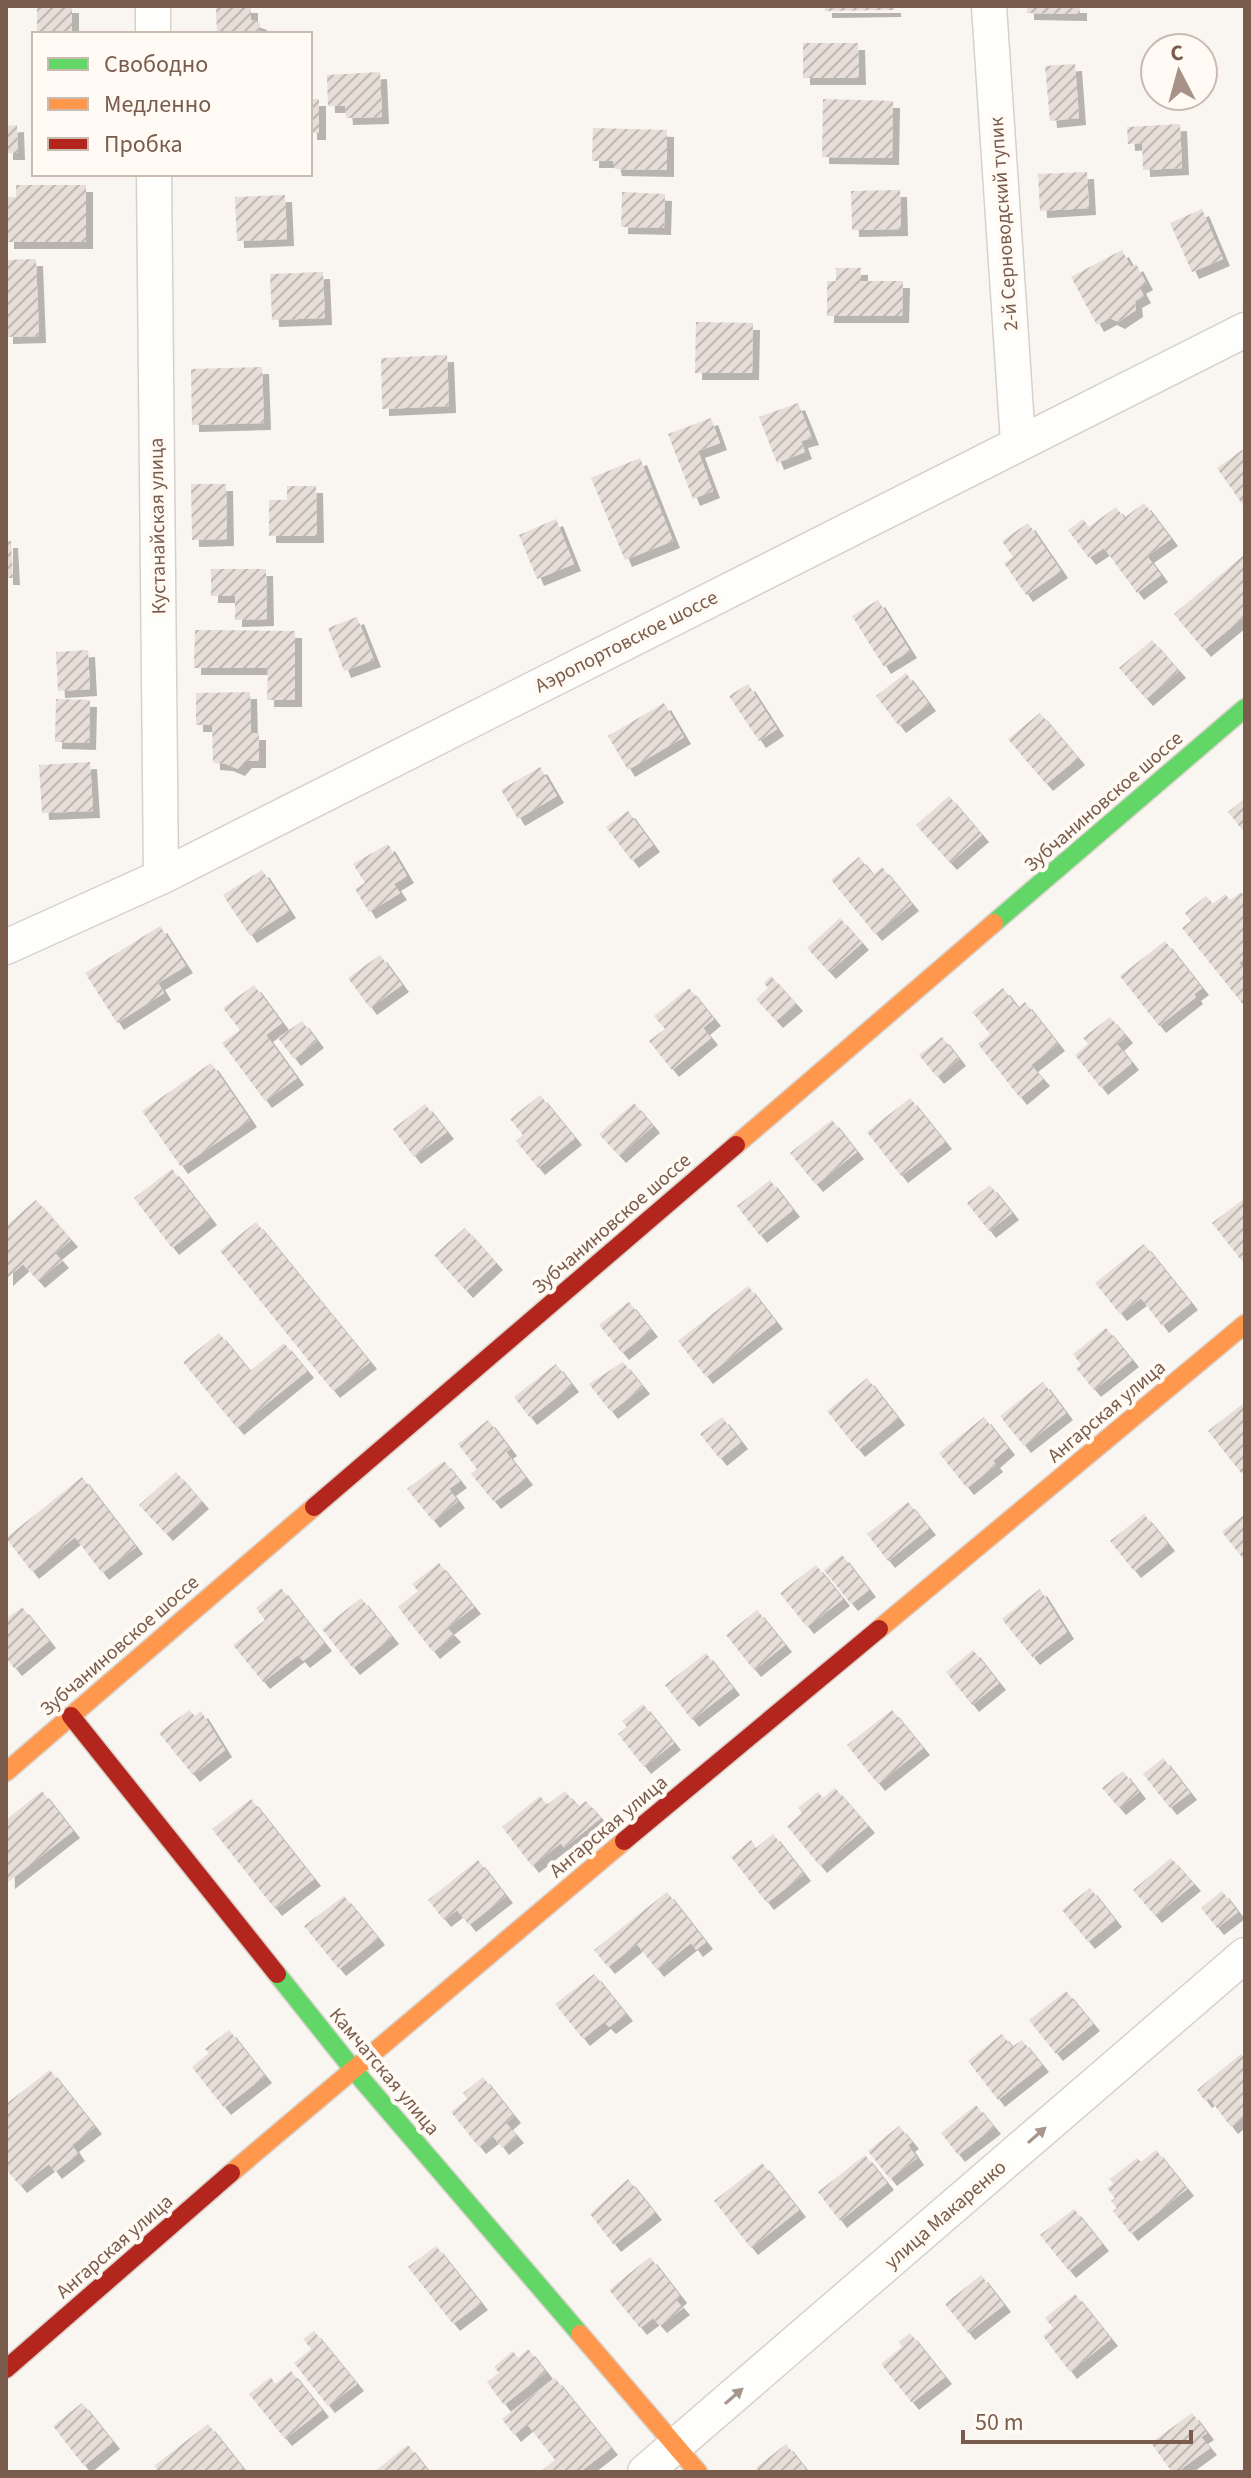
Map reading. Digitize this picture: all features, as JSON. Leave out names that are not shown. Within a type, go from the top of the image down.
[{"type":"street","points":[[153,6],[153,32]]},
{"type":"street","name":"2-й Серноводский тупик","points":[[989,6],[1018,442]]},
{"type":"street","name":"Кустанайская улица","points":[[154,176],[161,877]]},
{"type":"street","name":"Аэропортовское шоссе","points":[[6,947],[161,877],[1245,330]]},
{"type":"street","name":"Зубчаниновское шоссе","points":[[6,1772],[1245,708]]},
{"type":"street","name":"Ангарская улица","points":[[6,2369],[352,2068],[1245,1324]]},
{"type":"street","name":"Камчатская улица","points":[[71,1716],[352,2068],[686,2460]]},
{"type":"street","name":"улица Макаренко","points":[[645,2472],[686,2460],[1245,1955]]},
{"type":"building","points":[[37,6],[72,6],[72,32],[37,32]]},
{"type":"building","points":[[216,6],[251,6],[251,20],[260,23],[260,32],[217,32]]},
{"type":"building","points":[[825,6],[894,6],[894,10],[825,11]]},
{"type":"building","points":[[1027,6],[1080,6],[1080,14],[1027,13]]},
{"type":"building","points":[[803,43],[858,43],[859,78],[803,78]]},
{"type":"building","points":[[1075,64],[1079,118],[1050,121],[1045,66]]},
{"type":"building","points":[[380,72],[382,117],[346,118],[345,106],[328,106],[327,75]]},
{"type":"building","points":[[312,99],[319,99],[319,133],[312,133]]},
{"type":"building","points":[[823,99],[893,101],[892,158],[822,157]]},
{"type":"building","points":[[1180,124],[1182,168],[1143,170],[1142,143],[1128,144],[1127,127]]},
{"type":"building","points":[[17,125],[18,153],[6,153],[6,126]]},
{"type":"building","points":[[593,128],[667,130],[667,170],[615,169],[613,161],[592,161]]},
{"type":"building","points":[[1087,172],[1089,208],[1040,211],[1038,174]]},
{"type":"building","points":[[16,185],[86,185],[86,242],[7,242],[7,197],[16,197]]},
{"type":"building","points":[[900,190],[901,229],[852,230],[851,191]]},
{"type":"building","points":[[622,192],[665,194],[664,228],[621,227]]},
{"type":"building","points":[[285,195],[287,239],[237,241],[235,197]]},
{"type":"building","points":[[1202,209],[1223,259],[1192,272],[1170,223]]},
{"type":"building","points":[[1122,250],[1131,267],[1136,264],[1146,283],[1139,287],[1144,296],[1135,301],[1136,310],[1118,322],[1110,318],[1097,325],[1071,277]]},
{"type":"building","points":[[36,259],[39,336],[6,337],[6,260]]},
{"type":"building","points":[[836,268],[861,268],[861,281],[903,281],[902,316],[827,316],[827,281],[836,281]]},
{"type":"building","points":[[323,272],[325,318],[272,320],[270,274]]},
{"type":"building","points":[[696,322],[753,323],[752,373],[695,373]]},
{"type":"building","points":[[447,355],[449,406],[382,409],[381,358]]},
{"type":"building","points":[[262,367],[264,423],[192,425],[191,369]]},
{"type":"building","points":[[798,403],[812,438],[801,441],[805,452],[777,463],[759,417]]},
{"type":"building","points":[[711,418],[720,443],[698,451],[713,491],[693,499],[668,434]]},
{"type":"building","points":[[1245,448],[1245,508],[1217,468]]},
{"type":"building","points":[[640,458],[673,541],[625,560],[591,478]]},
{"type":"building","points":[[191,484],[226,484],[227,539],[192,540]]},
{"type":"building","points":[[287,486],[316,486],[317,536],[269,536],[269,500],[287,500]]},
{"type":"building","points":[[1144,503],[1171,539],[1147,556],[1161,575],[1137,593],[1104,548],[1089,558],[1068,530],[1083,519],[1089,527],[1116,507],[1124,518]]},
{"type":"building","points":[[556,519],[574,564],[537,579],[519,535]]},
{"type":"building","points":[[1028,523],[1061,571],[1026,595],[1004,563],[1013,557],[1002,541]]},
{"type":"building","points":[[6,541],[11,541],[13,578],[6,578]]},
{"type":"building","points":[[1245,554],[1245,616],[1204,650],[1174,614]]},
{"type":"building","points":[[211,569],[266,569],[267,619],[235,620],[235,596],[211,596]]},
{"type":"building","points":[[878,600],[910,651],[884,667],[852,616]]},
{"type":"building","points":[[357,617],[374,660],[344,671],[328,628]]},
{"type":"building","points":[[195,630],[295,631],[295,700],[267,700],[268,668],[194,668]]},
{"type":"building","points":[[1152,640],[1179,671],[1146,699],[1119,668]]},
{"type":"building","points":[[88,650],[90,689],[58,691],[56,652]]},
{"type":"building","points":[[906,673],[929,704],[899,726],[876,696]]},
{"type":"building","points":[[748,684],[777,729],[759,741],[729,696]]},
{"type":"building","points":[[250,692],[251,733],[259,733],[259,761],[245,761],[238,769],[213,763],[212,725],[196,725],[196,693]]},
{"type":"building","points":[[56,699],[90,700],[89,743],[55,742]]},
{"type":"building","points":[[664,703],[684,737],[628,770],[608,736]]},
{"type":"building","points":[[1040,713],[1078,758],[1046,784],[1008,739]]},
{"type":"building","points":[[90,762],[93,811],[42,813],[39,765]]},
{"type":"building","points":[[540,767],[557,796],[518,819],[501,790]]},
{"type":"building","points":[[949,796],[982,835],[950,863],[916,825]]},
{"type":"building","points":[[1245,798],[1245,833],[1228,812]]},
{"type":"building","points":[[628,811],[653,845],[632,861],[606,827]]},
{"type":"building","points":[[388,844],[407,876],[394,884],[400,893],[369,912],[355,889],[365,883],[353,864]]},
{"type":"building","points":[[859,857],[873,875],[882,867],[912,904],[875,934],[831,880]]},
{"type":"building","points":[[262,870],[289,911],[250,936],[223,895]]},
{"type":"building","points":[[1241,892],[1245,897],[1245,958],[1239,963],[1245,971],[1245,1007],[1182,928],[1191,921],[1185,913],[1206,896],[1213,904],[1225,894],[1230,900]]},
{"type":"building","points":[[840,918],[862,943],[829,972],[807,948]]},
{"type":"building","points":[[160,926],[186,966],[158,983],[164,993],[117,1023],[85,973]]},
{"type":"building","points":[[1165,941],[1202,988],[1194,994],[1196,997],[1159,1026],[1120,976]]},
{"type":"building","points":[[380,955],[402,985],[370,1008],[348,978]]},
{"type":"building","points":[[771,976],[796,1004],[776,1021],[756,999],[768,988],[764,983]]},
{"type":"building","points":[[254,985],[282,1023],[266,1035],[297,1078],[265,1101],[222,1043],[240,1030],[223,1008]]},
{"type":"building","points":[[689,988],[714,1019],[703,1028],[711,1038],[672,1070],[649,1041],[665,1029],[654,1016]]},
{"type":"building","points":[[1003,988],[1018,1008],[1025,1002],[1058,1044],[1031,1065],[1043,1079],[1020,1098],[978,1044],[990,1034],[972,1012]]},
{"type":"building","points":[[1110,1017],[1126,1036],[1117,1044],[1132,1063],[1101,1088],[1075,1055],[1088,1044],[1083,1038]]},
{"type":"building","points":[[302,1021],[317,1041],[294,1059],[278,1038]]},
{"type":"building","points":[[942,1037],[959,1059],[937,1077],[919,1055]]},
{"type":"building","points":[[211,1063],[250,1120],[181,1167],[142,1111]]},
{"type":"building","points":[[540,1095],[575,1138],[538,1168],[516,1141],[523,1135],[510,1119]]},
{"type":"building","points":[[910,1098],[945,1142],[901,1176],[867,1132]]},
{"type":"building","points":[[634,1103],[653,1126],[619,1156],[599,1134]]},
{"type":"building","points":[[425,1104],[447,1132],[414,1157],[393,1129]]},
{"type":"building","points":[[832,1120],[857,1152],[816,1185],[790,1153]]},
{"type":"building","points":[[172,1169],[210,1218],[172,1248],[134,1198]]},
{"type":"building","points":[[770,1180],[793,1210],[760,1236],[737,1206]]},
{"type":"building","points":[[990,1185],[1012,1213],[989,1231],[967,1203]]},
{"type":"building","points":[[1245,1198],[1245,1265],[1212,1223]]},
{"type":"building","points":[[36,1200],[71,1240],[55,1253],[62,1261],[38,1281],[23,1264],[6,1279],[6,1226]]},
{"type":"building","points":[[256,1222],[370,1362],[333,1391],[220,1251]]},
{"type":"building","points":[[465,1228],[496,1263],[466,1291],[434,1255]]},
{"type":"building","points":[[1144,1244],[1191,1303],[1162,1326],[1141,1298],[1120,1314],[1095,1283]]},
{"type":"building","points":[[748,1286],[776,1322],[706,1377],[678,1341]]},
{"type":"building","points":[[629,1302],[651,1330],[622,1353],[599,1325]]},
{"type":"building","points":[[1106,1328],[1132,1360],[1094,1390],[1076,1368],[1081,1365],[1073,1354]]},
{"type":"building","points":[[219,1333],[250,1371],[284,1343],[307,1371],[237,1428],[183,1362]]},
{"type":"building","points":[[623,1362],[643,1387],[611,1412],[589,1384]]},
{"type":"building","points":[[556,1364],[572,1385],[530,1418],[514,1397]]},
{"type":"building","points":[[867,1378],[898,1418],[858,1450],[827,1411]]},
{"type":"building","points":[[1043,1382],[1066,1413],[1024,1446],[1000,1416]]},
{"type":"building","points":[[1245,1402],[1245,1471],[1242,1474],[1208,1431]]},
{"type":"building","points":[[722,1417],[741,1442],[720,1459],[700,1434]]},
{"type":"building","points":[[984,1417],[1008,1448],[993,1461],[996,1465],[967,1488],[939,1453]]},
{"type":"building","points":[[488,1420],[510,1449],[506,1452],[526,1478],[494,1502],[471,1474],[477,1469],[458,1444]]},
{"type":"building","points":[[444,1461],[460,1481],[449,1489],[458,1501],[433,1521],[407,1489]]},
{"type":"building","points":[[176,1472],[202,1502],[166,1534],[139,1505]]},
{"type":"building","points":[[82,1477],[136,1547],[102,1573],[75,1537],[32,1572],[6,1538]]},
{"type":"building","points":[[908,1502],[929,1528],[888,1561],[867,1534]]},
{"type":"building","points":[[1144,1514],[1168,1544],[1134,1571],[1110,1541]]},
{"type":"building","points":[[1245,1514],[1245,1561],[1222,1532]]},
{"type":"building","points":[[842,1555],[869,1590],[851,1604],[824,1570]]},
{"type":"building","points":[[439,1563],[474,1607],[447,1628],[454,1635],[433,1652],[398,1607],[418,1591],[412,1584]]},
{"type":"building","points":[[816,1565],[843,1599],[807,1627],[780,1593]]},
{"type":"building","points":[[281,1588],[325,1644],[303,1661],[298,1655],[263,1682],[233,1645],[265,1620],[256,1608]]},
{"type":"building","points":[[1040,1589],[1067,1632],[1033,1658],[1002,1619]]},
{"type":"building","points":[[361,1598],[392,1637],[353,1668],[322,1629]]},
{"type":"building","points":[[22,1607],[49,1641],[15,1669],[6,1658],[6,1619]]},
{"type":"building","points":[[757,1610],[785,1645],[754,1670],[726,1635]]},
{"type":"building","points":[[973,1650],[999,1683],[972,1705],[946,1672]]},
{"type":"building","points":[[706,1653],[733,1688],[692,1720],[665,1685]]},
{"type":"building","points":[[643,1704],[674,1743],[644,1767],[618,1734],[627,1727],[622,1721]]},
{"type":"building","points":[[189,1710],[195,1716],[201,1711],[225,1750],[193,1775],[159,1733]]},
{"type":"building","points":[[892,1710],[923,1748],[878,1784],[847,1745]]},
{"type":"building","points":[[1163,1758],[1190,1793],[1170,1808],[1143,1774]]},
{"type":"building","points":[[1123,1771],[1139,1792],[1119,1808],[1102,1788]]},
{"type":"building","points":[[835,1788],[868,1826],[820,1866],[787,1826],[802,1813],[798,1808],[818,1792],[823,1798]]},
{"type":"building","points":[[42,1791],[73,1831],[8,1882],[6,1820]]},
{"type":"building","points":[[565,1791],[578,1807],[586,1801],[601,1818],[564,1848],[561,1843],[532,1866],[502,1827],[540,1796],[547,1805]]},
{"type":"building","points":[[251,1799],[314,1879],[275,1909],[212,1829]]},
{"type":"building","points":[[773,1834],[804,1874],[767,1903],[731,1857],[751,1840],[756,1848]]},
{"type":"building","points":[[1171,1858],[1194,1884],[1155,1916],[1133,1890]]},
{"type":"building","points":[[478,1860],[506,1896],[469,1925],[457,1910],[444,1920],[428,1900]]},
{"type":"building","points":[[1090,1888],[1115,1920],[1088,1942],[1062,1910]]},
{"type":"building","points":[[1222,1891],[1238,1912],[1217,1928],[1201,1908]]},
{"type":"building","points":[[667,1892],[706,1942],[696,1950],[691,1943],[657,1970],[637,1944],[608,1967],[594,1950]]},
{"type":"building","points":[[344,1896],[378,1938],[339,1969],[304,1926]]},
{"type":"building","points":[[594,1974],[626,2014],[609,2027],[604,2022],[583,2039],[555,2004]]},
{"type":"building","points":[[1066,1991],[1093,2024],[1056,2054],[1029,2020]]},
{"type":"building","points":[[229,2030],[265,2076],[224,2108],[192,2067],[209,2053],[205,2049]]},
{"type":"building","points":[[1002,2034],[1012,2047],[1022,2040],[1042,2065],[998,2100],[968,2061]]},
{"type":"building","points":[[1241,2054],[1245,2059],[1245,2116],[1231,2127],[1209,2098],[1205,2101],[1197,2090]]},
{"type":"building","points":[[50,2070],[95,2127],[72,2145],[78,2154],[55,2172],[49,2164],[20,2186],[6,2169],[6,2104]]},
{"type":"building","points":[[483,2077],[514,2116],[506,2123],[517,2136],[502,2148],[493,2136],[479,2147],[451,2112],[467,2099],[463,2093]]},
{"type":"building","points":[[976,2105],[994,2127],[958,2155],[941,2133]]},
{"type":"building","points":[[899,2126],[912,2142],[908,2145],[917,2158],[890,2179],[868,2151]]},
{"type":"building","points":[[1156,2150],[1187,2189],[1131,2234],[1113,2211],[1117,2208],[1111,2201],[1115,2198],[1107,2188],[1113,2184],[1110,2179],[1137,2158],[1141,2162]]},
{"type":"building","points":[[865,2155],[887,2183],[840,2221],[818,2192]]},
{"type":"building","points":[[762,2163],[799,2210],[751,2248],[714,2201]]},
{"type":"building","points":[[628,2179],[655,2213],[614,2245],[590,2214]]},
{"type":"building","points":[[1074,2209],[1102,2244],[1069,2271],[1040,2235]]},
{"type":"building","points":[[436,2246],[481,2303],[453,2324],[408,2267]]},
{"type":"building","points":[[650,2257],[680,2296],[676,2300],[683,2308],[660,2326],[653,2318],[640,2328],[609,2290]]},
{"type":"building","points":[[981,2275],[1004,2305],[968,2333],[945,2304]]},
{"type":"building","points":[[1075,2294],[1111,2339],[1070,2372],[1043,2336],[1053,2328],[1045,2318]]},
{"type":"building","points":[[314,2331],[357,2384],[328,2406],[294,2363],[311,2349],[303,2339]]},
{"type":"building","points":[[910,2333],[945,2377],[912,2403],[881,2364],[902,2347],[899,2342]]},
{"type":"building","points":[[528,2349],[546,2372],[504,2405],[487,2382],[499,2373],[494,2367],[513,2351],[518,2358]]},
{"type":"building","points":[[291,2371],[322,2410],[285,2439],[249,2394],[271,2377],[275,2384]]},
{"type":"building","points":[[555,2378],[611,2448],[580,2472],[540,2472],[555,2460],[527,2424],[514,2435],[502,2419]]},
{"type":"building","points":[[82,2403],[113,2442],[84,2466],[53,2426]]},
{"type":"building","points":[[1192,2413],[1207,2433],[1201,2437],[1210,2448],[1177,2472],[1172,2472],[1151,2443]]},
{"type":"building","points":[[208,2424],[246,2472],[159,2472],[154,2466]]},
{"type":"building","points":[[786,2444],[808,2472],[760,2472],[756,2468]]},
{"type":"building","points":[[408,2445],[429,2472],[374,2472]]},
{"type":"traffic: fast","points":[[994,923],[1245,708]]},
{"type":"traffic: fast","points":[[277,1974],[352,2068],[580,2334]]},
{"type":"traffic: slow","points":[[736,1145],[994,923]]},
{"type":"traffic: slow","points":[[879,1629],[1245,1324]]},
{"type":"traffic: slow","points":[[6,1772],[314,1507]]},
{"type":"traffic: slow","points":[[231,2173],[624,1841]]},
{"type":"traffic: slow","points":[[580,2334],[698,2472]]},
{"type":"traffic: jam","points":[[314,1507],[736,1145]]},
{"type":"traffic: jam","points":[[624,1841],[879,1629]]},
{"type":"traffic: jam","points":[[71,1716],[277,1974]]},
{"type":"traffic: jam","points":[[6,2369],[231,2173]]}]
